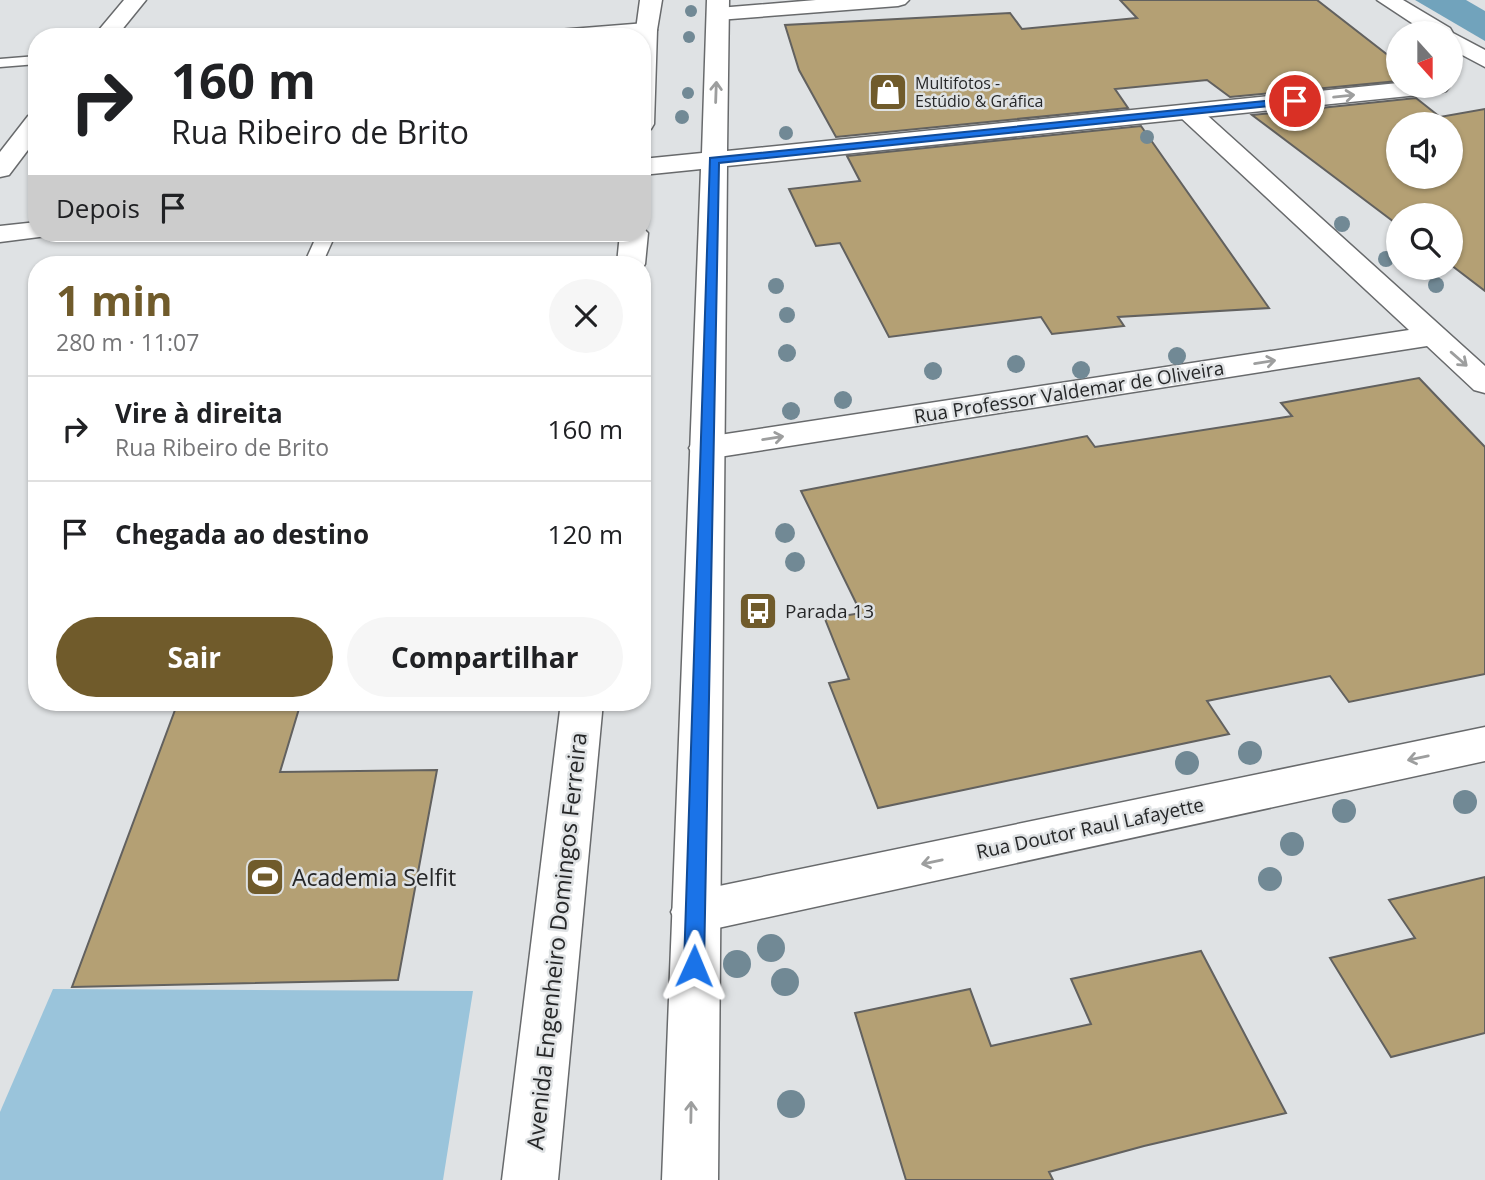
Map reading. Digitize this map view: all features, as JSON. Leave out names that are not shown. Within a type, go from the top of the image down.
[{"type":"main road","points":[[112,28],[135,0]]},
{"type":"main road","points":[[646,28],[651,0]]},
{"type":"main road","points":[[690,1180],[718,7],[898,0]]},
{"type":"main road","points":[[1388,0],[1422,21]]},
{"type":"main road","points":[[1463,46],[1485,60]]},
{"type":"main road","points":[[651,166],[1386,91]]},
{"type":"main road","points":[[1189,112],[1485,383]]},
{"type":"main road","points":[[0,169],[28,133]]},
{"type":"main road","points":[[0,234],[28,231]]},
{"type":"main road","name":"Rua Professor Valdemar de Oliveira","points":[[706,448],[1433,336]]},
{"type":"main road","name":"Avenida Engenheiro Domingos Ferreira","points":[[530,1180],[581,711]]},
{"type":"main road","name":"Rua Doutor Raul Lafayette","points":[[695,912],[1485,744]]},
{"type":"lane","points":[[0,63],[28,61]]},
{"type":"shaded area","points":[[1415,0],[1466,0],[1485,11],[1485,41],[1463,28],[1463,21],[1451,21]]},
{"type":"shaded area","points":[[53,989],[473,991],[443,1180],[0,1180],[0,1112]]},
{"type":"building","points":[[1120,0],[1317,0],[1386,54],[1386,82],[1230,97],[1207,80],[1115,89],[1128,108],[836,137],[799,70],[785,25],[1010,13],[1022,29],[1137,18]]},
{"type":"building","points":[[1416,98],[1434,112],[1386,112],[1386,189],[1463,189],[1463,113],[1485,109],[1485,291],[1463,274],[1463,203],[1386,203],[1386,216],[1252,115]]},
{"type":"building","points":[[1141,126],[1269,308],[1118,317],[1124,326],[1052,334],[1041,317],[889,337],[840,243],[816,246],[789,189],[860,181],[847,156]]},
{"type":"building","points":[[1419,378],[1485,447],[1485,674],[1349,702],[1330,676],[1207,701],[1229,734],[878,808],[829,683],[849,679],[825,619],[861,613],[801,491],[1087,436],[1095,447],[1292,416],[1281,403]]},
{"type":"building","name":"Academia Selfit","points":[[175,711],[298,711],[280,772],[437,770],[398,980],[72,987]]},
{"type":"building","points":[[1485,877],[1485,1033],[1391,1057],[1330,958],[1415,938],[1389,900]]},
{"type":"building","points":[[1201,951],[1286,1113],[1144,1146],[1049,1172],[1053,1180],[906,1180],[855,1013],[970,989],[991,1046],[1091,1024],[1071,979]]},
{"type":"place","name":"Multifotos - Estúdio & Gráfica","points":[[888,92]]},
{"type":"place","name":"Parada 13","points":[[758,611]]},
{"type":"place","name":"Academia Selfit","points":[[265,877]]},
{"type":"route","points":[[694,966],[713,160],[1295,101]]}]
